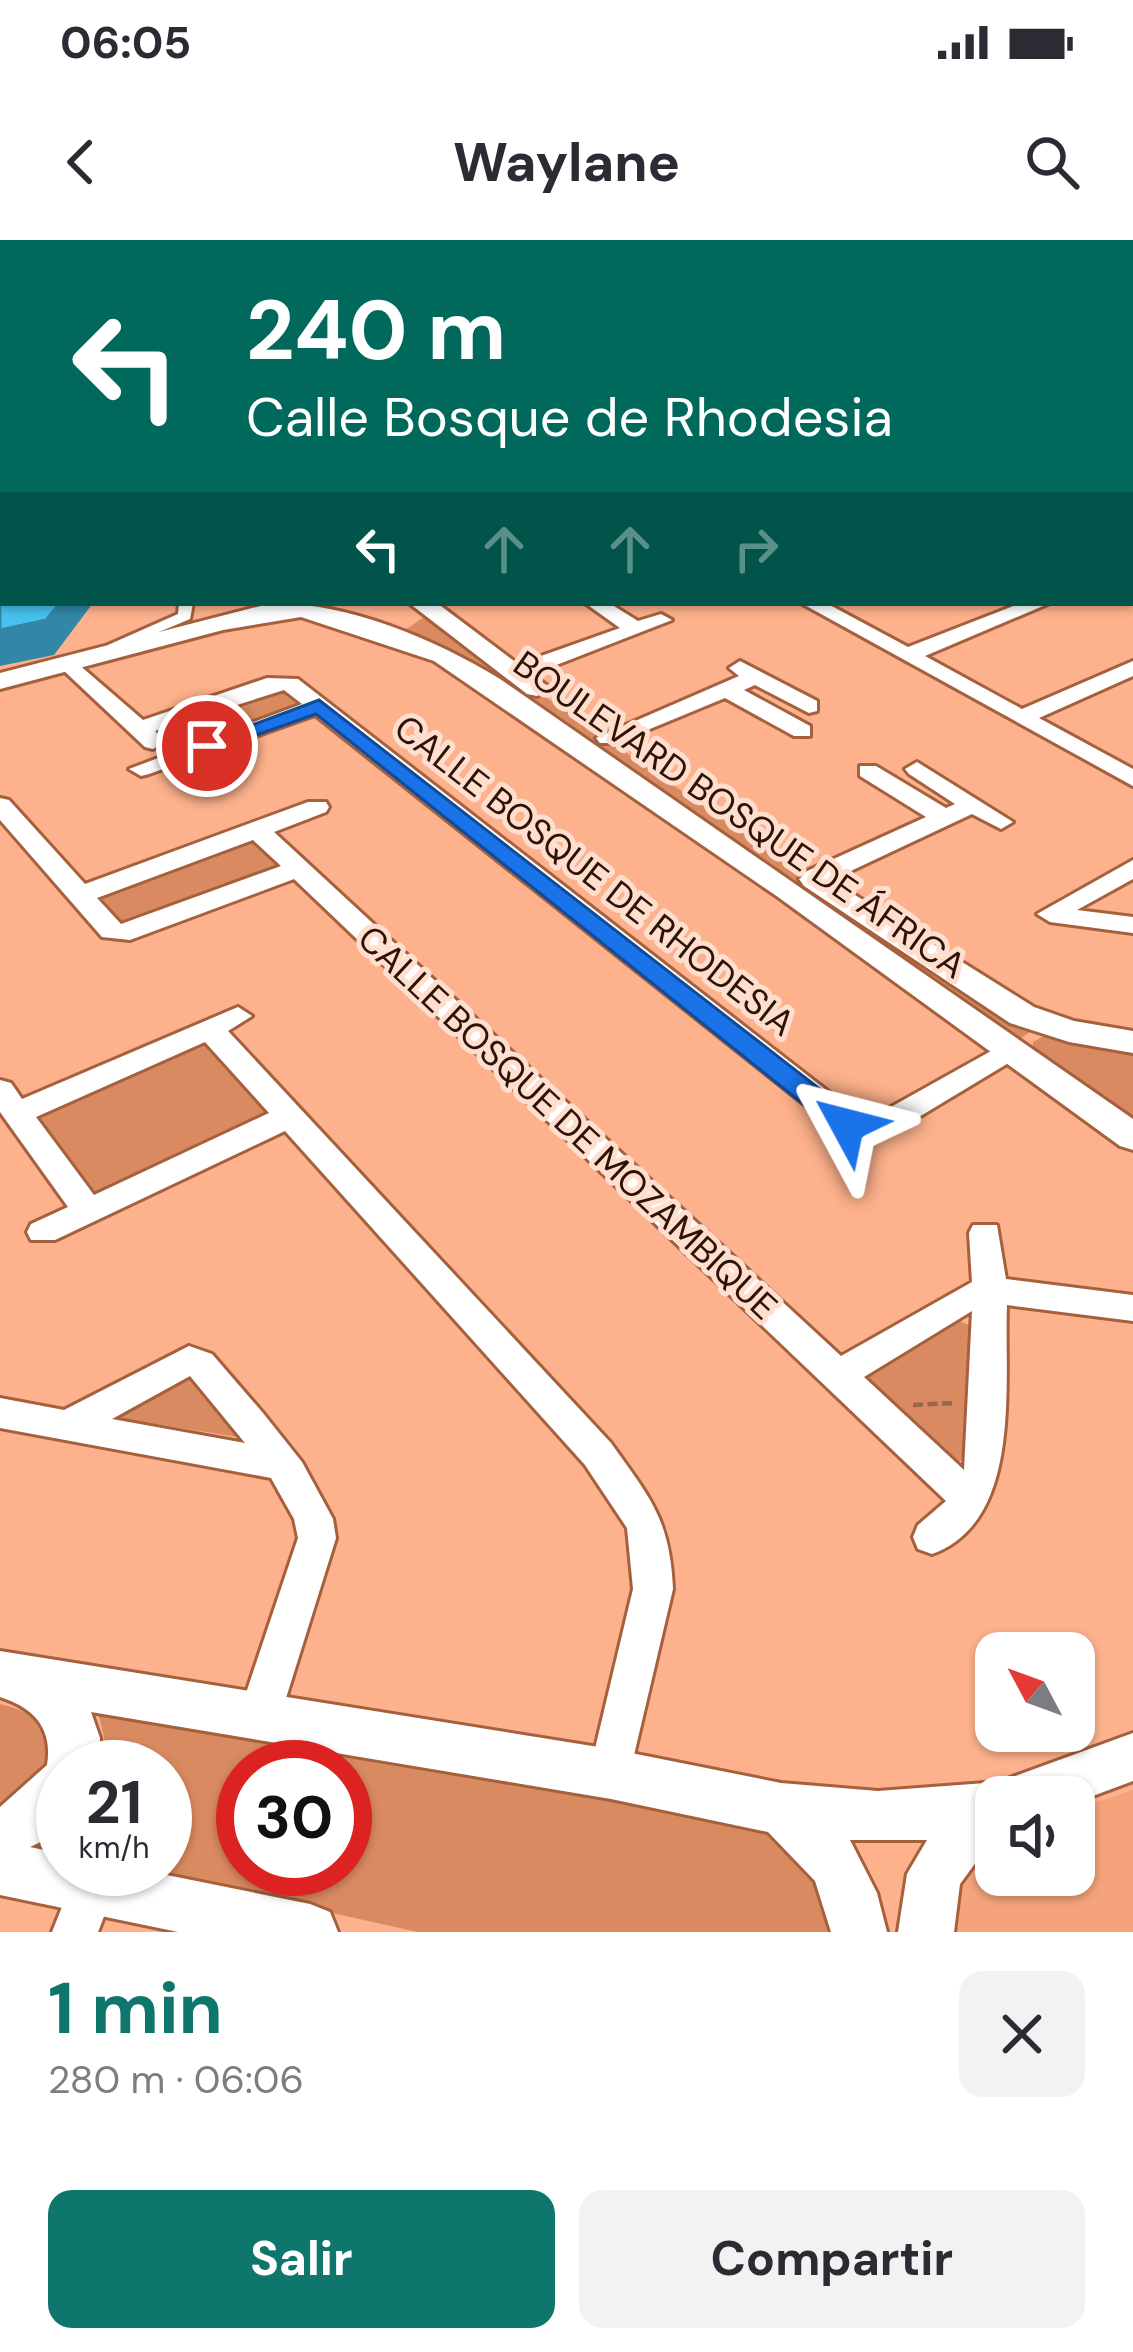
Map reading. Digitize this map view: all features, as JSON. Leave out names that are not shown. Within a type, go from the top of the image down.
[{"type":"street","points":[[0,679],[152,633],[185,616],[186,606]]},
{"type":"street","points":[[161,635],[196,614],[197,606]]},
{"type":"street","points":[[360,629],[406,624],[420,606]]},
{"type":"street","name":"BOULEVARD BOSQUE DE ÁFRICA","points":[[424,606],[608,738],[991,998],[1052,1027],[1133,1042]]},
{"type":"street","points":[[601,606],[636,629]]},
{"type":"street","points":[[515,673],[636,629],[670,626],[640,606]]},
{"type":"street","points":[[816,606],[1133,779]]},
{"type":"street","points":[[907,656],[1032,606]]},
{"type":"street","points":[[0,692],[35,675],[161,635],[292,607]]},
{"type":"street","name":"BOULEVARD BOSQUE DE ÁFRICA","points":[[292,607],[443,655],[789,890],[1133,1137]]},
{"type":"street","points":[[70,664],[170,759]]},
{"type":"street","points":[[1020,718],[1133,668]]},
{"type":"street","points":[[608,738],[726,689],[746,671],[809,706]]},
{"type":"street","points":[[0,679],[35,675]]},
{"type":"street","name":"CALLE BOSQUE DE RHODESIA","points":[[140,729],[279,682],[290,684],[847,1125],[878,1128],[1010,1053]]},
{"type":"street","points":[[726,689],[792,725],[809,706],[832,695]]},
{"type":"street","points":[[141,769],[319,706]]},
{"type":"street","points":[[946,818],[877,776],[928,764],[973,805],[1000,822]]},
{"type":"street","points":[[0,805],[112,931],[127,934],[297,869]]},
{"type":"street","points":[[814,878],[973,805]]},
{"type":"street","points":[[80,895],[317,807]]},
{"type":"street","name":"CALLE BOSQUE DE MOZAMBIQUE","points":[[256,829],[970,1499]]},
{"type":"street","points":[[1129,875],[1049,913],[1133,926]]},
{"type":"street","points":[[88,1211],[8,1101],[223,1022],[292,1115],[598,1454],[645,1523],[653,1589],[610,1774]]},
{"type":"street","points":[[1010,1053],[1052,1027]]},
{"type":"street","points":[[43,1232],[292,1115]]},
{"type":"street","points":[[932,1537],[954,1522],[983,1472],[990,1290],[985,1233]]},
{"type":"street","points":[[838,1376],[972,1294],[990,1290],[1133,1308]]},
{"type":"street","points":[[947,1316],[971,1326],[970,1403],[967,1457],[954,1463],[856,1372],[947,1316]]},
{"type":"street","points":[[68,1424],[189,1360],[200,1364],[283,1465],[318,1533],[260,1714]]},
{"type":"street","points":[[0,1412],[283,1465]]},
{"type":"street","points":[[6,1675],[610,1774],[781,1809],[878,1817],[975,1807]]},
{"type":"street","points":[[6,1675],[39,1689],[68,1716],[77,1740]]},
{"type":"street","points":[[1074,1776],[1125,1756]]},
{"type":"street","points":[[781,1809],[835,1863],[853,1892],[859,1932]]},
{"type":"street","points":[[0,1834],[36,1813]]},
{"type":"street","points":[[926,1932],[934,1874],[975,1830]]},
{"type":"street","points":[[0,1868],[84,1910],[310,1932]]},
{"type":"path","points":[[896,1409],[970,1403]]},
{"type":"shaded area","points":[[427,615],[1014,1021],[1038,1026],[1016,1042],[669,797],[387,632],[408,628]]},
{"type":"shaded area","points":[[281,686],[306,706],[185,750],[170,748],[151,729]]},
{"type":"shaded area","points":[[249,839],[280,869],[140,922],[119,921],[97,895]]},
{"type":"shaded area","points":[[1047,1034],[1133,1048],[1133,1128],[1033,1057],[1033,1042]]},
{"type":"shaded area","points":[[204,1044],[216,1046],[274,1108],[272,1118],[103,1197],[89,1196],[35,1123],[43,1114]]},
{"type":"shaded area","points":[[947,1315],[971,1326],[967,1458],[954,1463],[856,1372]]},
{"type":"shaded area","points":[[189,1370],[243,1438],[108,1416]]},
{"type":"shaded area","points":[[95,1701],[314,1740],[216,1740],[216,1887],[192,1882],[192,1740],[103,1740]]},
{"type":"shaded area","points":[[0,1704],[38,1721],[51,1740],[36,1740],[36,1778],[0,1815]]},
{"type":"shaded area","points":[[372,1750],[786,1824],[808,1847],[840,1932],[418,1932],[255,1896],[372,1896]]},
{"type":"shaded area","points":[[1133,1790],[1133,1932],[944,1932],[953,1900],[975,1865],[975,1896],[1095,1896],[1095,1803]]},
{"type":"building","points":[[0,606],[58,606],[46,620],[0,630]]},
{"type":"route","points":[[207,746],[319,706],[847,1125]]}]
